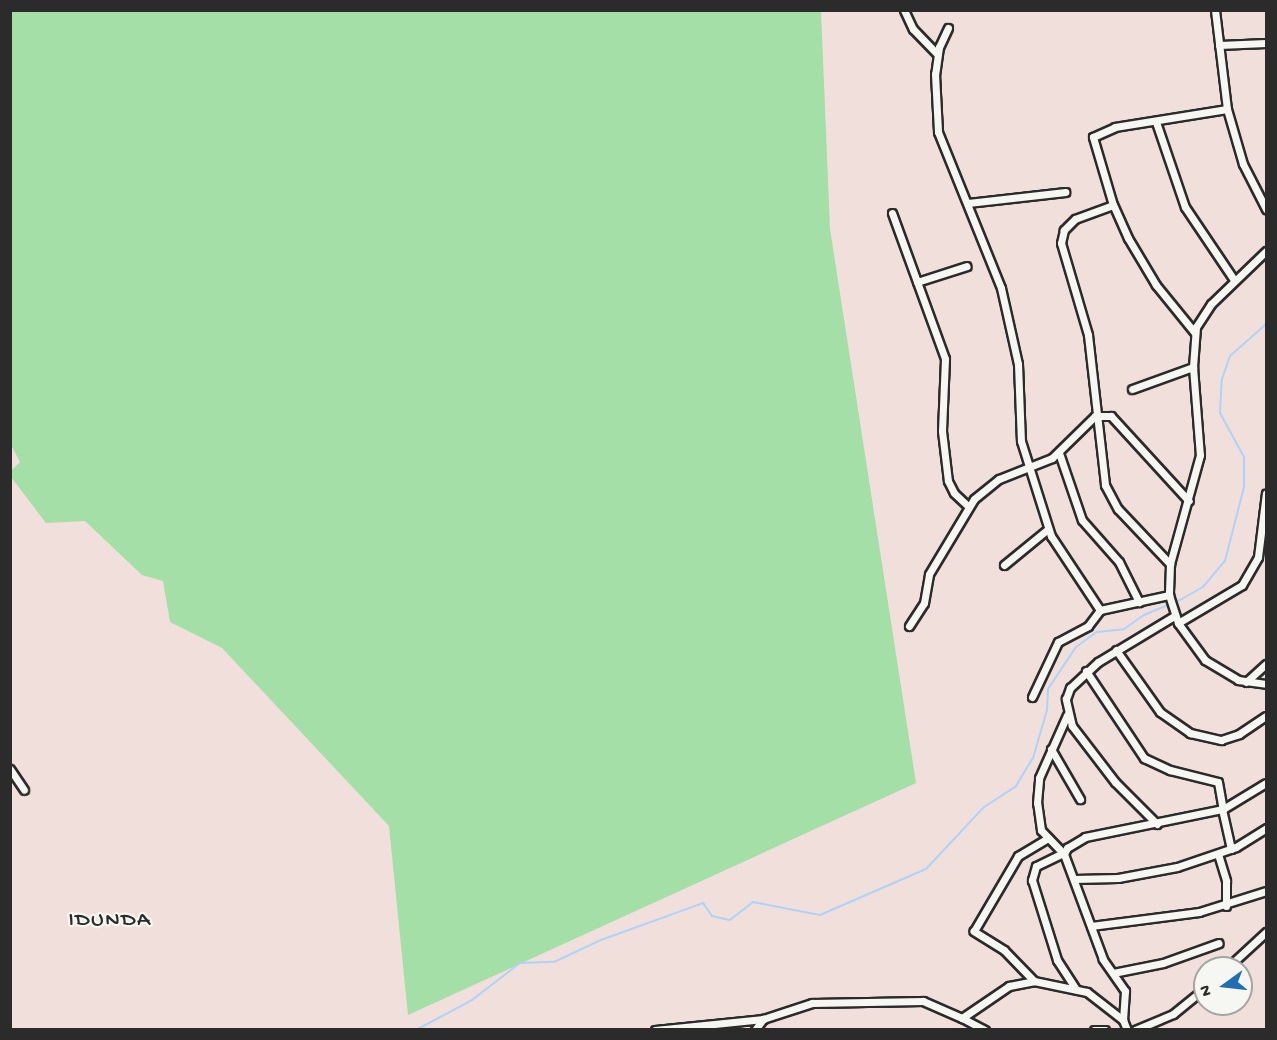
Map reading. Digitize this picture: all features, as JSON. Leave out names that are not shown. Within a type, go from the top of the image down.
[{"type":"street","points":[[904,10],[913,29],[937,54]]},
{"type":"street","points":[[1215,10],[1227,109],[1243,164],[1266,209]]},
{"type":"street","points":[[948,28],[937,54],[934,98],[938,132],[997,276],[1008,314],[1018,364],[1020,432],[1028,467],[1048,529],[1100,610]]},
{"type":"street","points":[[1219,45],[1266,43]]},
{"type":"street","points":[[1195,333],[1148,272],[1113,206],[1093,137],[1104,129],[1227,109]]},
{"type":"street","points":[[1156,122],[1185,207],[1234,280]]},
{"type":"street","points":[[968,203],[1065,192]]},
{"type":"street","points":[[1113,206],[1075,219],[1060,237],[1088,335],[1102,471],[1109,495],[1131,525],[1170,564]]},
{"type":"street","points":[[892,213],[945,359],[942,431],[948,481],[954,493],[968,506]]},
{"type":"street","points":[[1266,251],[1211,304],[1195,333],[1193,367],[1201,444],[1189,501],[1170,564],[1169,595],[1174,616],[1214,668],[1246,682],[1266,684]]},
{"type":"street","points":[[917,282],[967,266]]},
{"type":"street","points":[[1132,389],[1193,367]]},
{"type":"street","points":[[909,626],[924,603],[929,574],[968,506],[999,479],[1059,453],[1095,416],[1111,416],[1189,501]]},
{"type":"street","points":[[1059,453],[1082,520],[1119,562],[1139,602]]},
{"type":"street","points":[[1123,1020],[1125,991],[1113,973],[1091,926],[1064,853],[1048,838],[1038,818],[1037,787],[1067,715],[1070,688],[1086,671],[1116,650],[1174,616],[1242,585],[1258,557],[1265,518],[1266,493]]},
{"type":"street","points":[[1004,565],[1048,529]]},
{"type":"street","points":[[1032,697],[1058,642],[1088,626],[1100,610],[1169,595]]},
{"type":"street","points":[[1116,650],[1160,712],[1190,733],[1221,740],[1239,734],[1266,716]]},
{"type":"street","points":[[1246,682],[1266,664]]},
{"type":"street","points":[[1086,671],[1144,758],[1170,770],[1218,782],[1232,849]]},
{"type":"street","points":[[1067,715],[1115,782],[1156,824]]},
{"type":"street","points":[[1052,749],[1080,799]]},
{"type":"street","points":[[10,769],[24,790]]},
{"type":"street","points":[[1076,989],[1057,960],[1032,880],[1036,866],[1064,853],[1074,840],[1223,809],[1266,783]]},
{"type":"street","points":[[1074,879],[1147,875],[1232,849],[1266,828]]},
{"type":"street","points":[[1034,981],[1004,950],[974,931],[1018,856],[1048,838]]},
{"type":"street","points":[[1218,854],[1226,881],[1226,906]]},
{"type":"street","points":[[1091,926],[1170,917],[1226,906],[1266,891]]},
{"type":"street","points":[[1240,956],[1266,932]]},
{"type":"street","points":[[1113,973],[1163,963],[1220,943]]},
{"type":"street","points":[[962,1018],[1009,986],[1034,981],[1088,992],[1123,1020],[1127,1029]]},
{"type":"street","points":[[1135,1029],[1173,1014],[1193,998]]},
{"type":"street","points":[[655,1029],[764,1019],[804,1004],[911,1001],[937,1005],[985,1029]]},
{"type":"street","points":[[756,1029],[764,1019]]},
{"type":"street","points":[[1094,1029],[1105,1029]]},
{"type":"green space","points":[[11,10],[821,11],[830,229],[916,783],[408,1015],[389,826],[222,648],[170,622],[163,581],[142,575],[85,521],[46,523],[11,477],[11,471],[20,462],[10,443]]},
{"type":"waterway","points":[[416,1030],[472,1000],[520,963],[554,962],[601,940],[703,903],[712,916],[730,920],[753,902],[820,915],[926,869],[984,807],[1016,786],[1033,758],[1047,710],[1048,689],[1076,647],[1097,632],[1124,629],[1144,615],[1182,599],[1203,587],[1225,561],[1244,487],[1244,457],[1220,413],[1222,379],[1230,356],[1266,324]]},
{"type":"district","name":"IDUNDA","points":[[110,922]]}]
